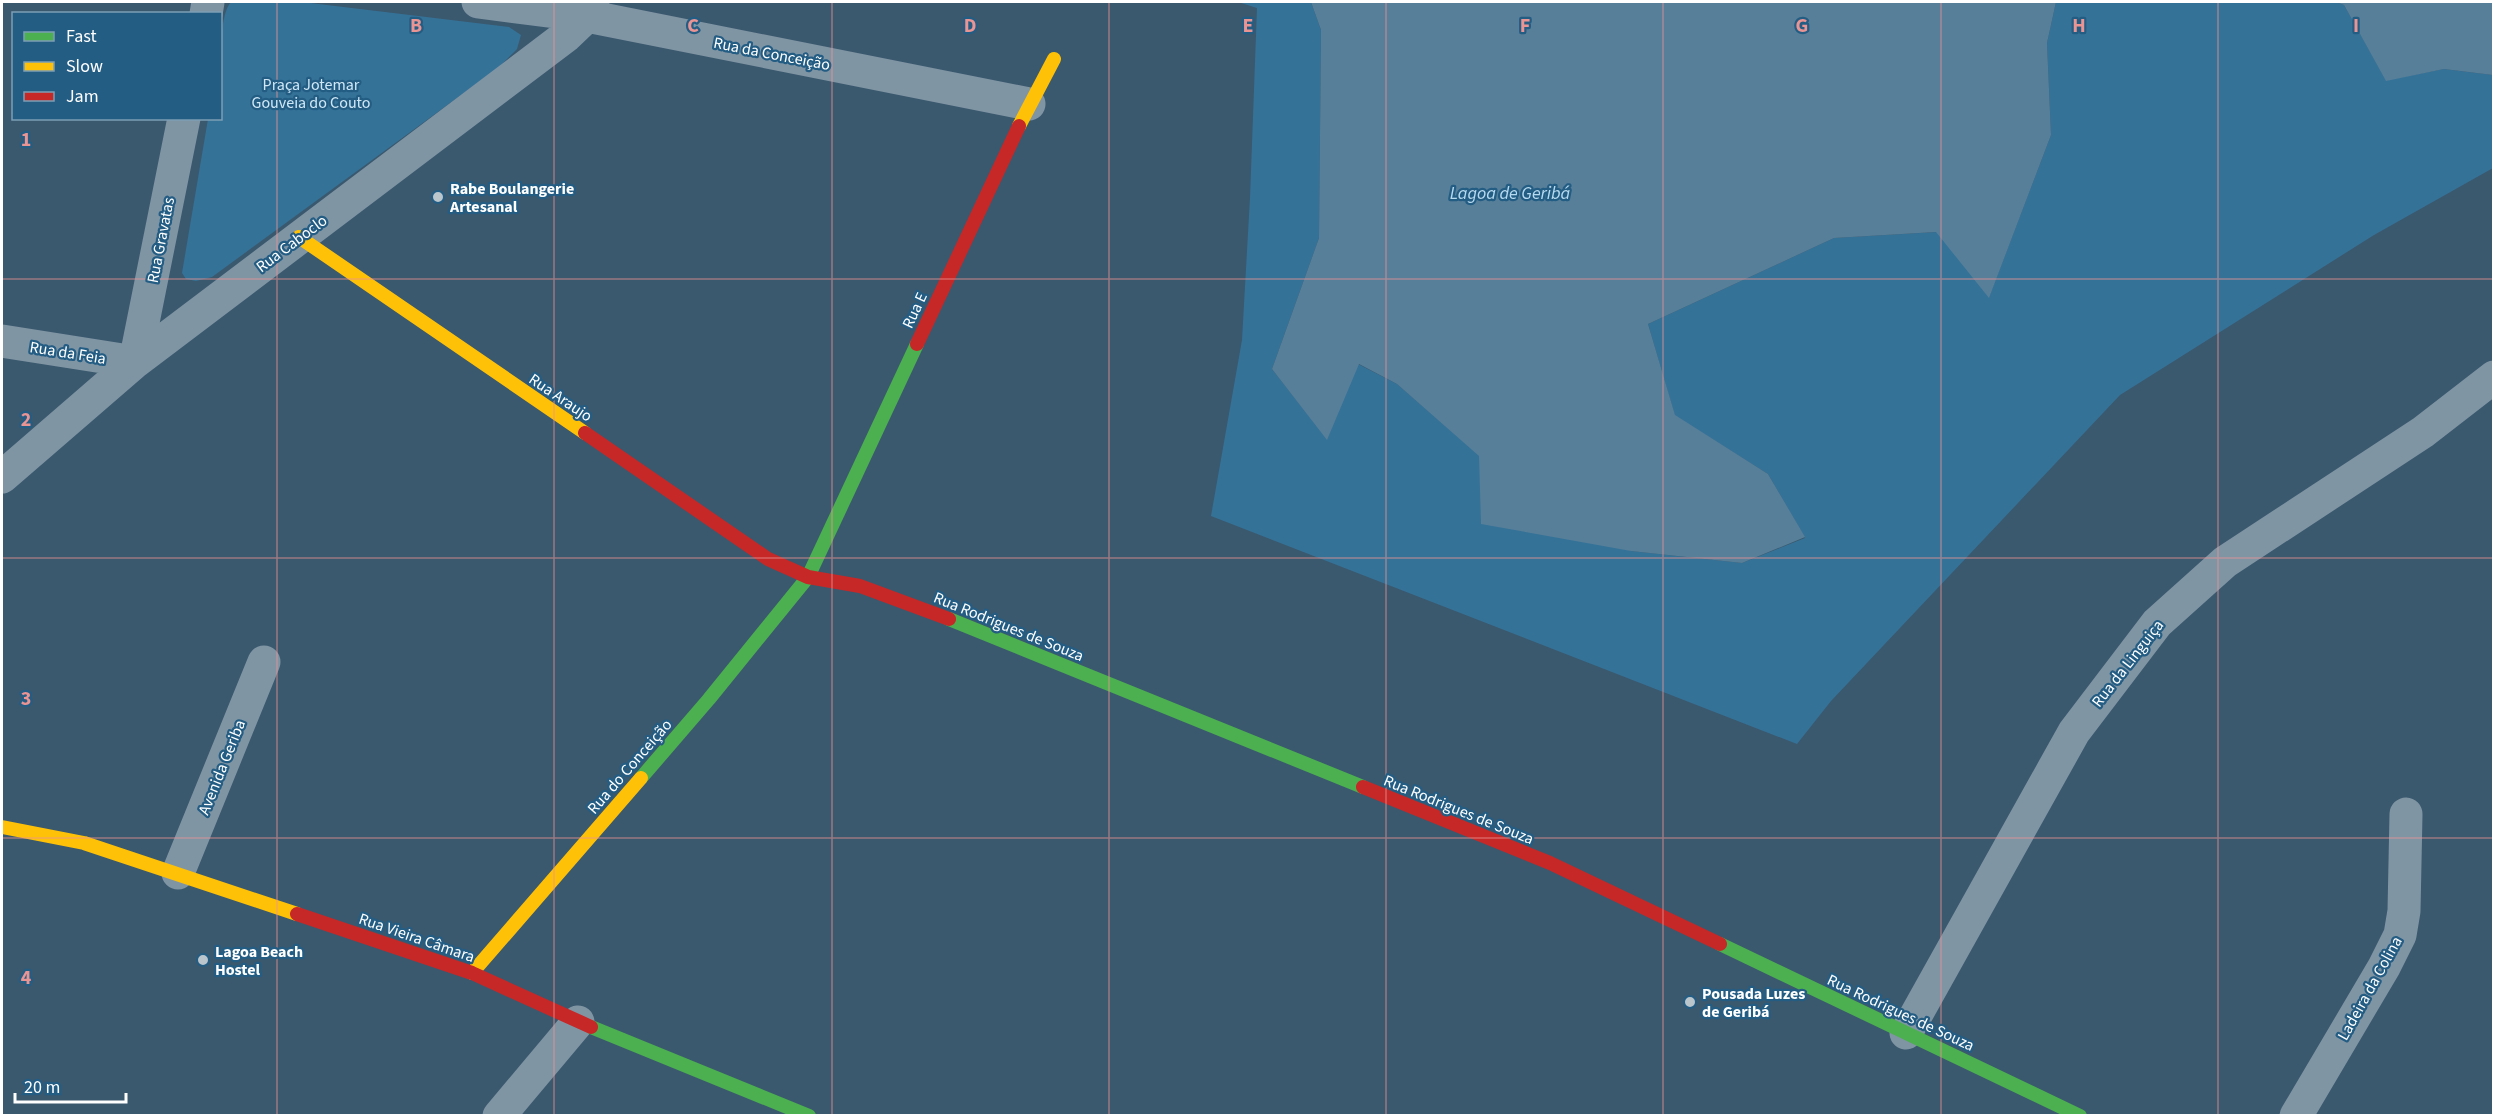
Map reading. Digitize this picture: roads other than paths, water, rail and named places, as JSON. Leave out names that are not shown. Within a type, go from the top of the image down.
[{"type":"street","name":"Rua da Conceição","points":[[478,2],[590,9],[1029,104]]},
{"type":"street","name":"Rua Caboclo","points":[[2,477],[135,362],[566,36],[590,9]]},
{"type":"street","name":"Rua E","points":[[808,577],[1029,104],[1054,59]]},
{"type":"street","name":"Rua Gravatas","points":[[135,362],[184,120]]},
{"type":"street","name":"Rua Araujo","points":[[299,237],[768,559],[808,577]]},
{"type":"street","name":"Rua da Feia","points":[[2,341],[135,362]]},
{"type":"street","name":"Rua da Linguiça","points":[[1906,1033],[2074,732],[2157,623],[2225,562],[2423,432],[2493,377]]},
{"type":"street","name":"Rua do Conceição","points":[[472,973],[709,699],[808,577]]},
{"type":"street","name":"Rua Rodrigues de Souza","points":[[808,577],[860,586],[912,604],[1550,863],[2080,1116]]},
{"type":"street","name":"Avenida Geriba","points":[[178,873],[264,662]]},
{"type":"street","name":"Ladeira da Colina","points":[[2296,1116],[2384,967],[2400,935],[2404,911],[2406,814]]},
{"type":"street","name":"Rua Vieira Câmara","points":[[2,827],[84,843],[472,973],[578,1022],[809,1116]]},
{"type":"street","points":[[500,1116],[578,1022]]},
{"type":"water","name":"Lagoa de Geribá","points":[[1311,2],[2056,2],[2047,43],[2051,135],[1989,298],[1936,232],[1834,238],[1648,324],[1675,415],[1768,474],[1805,537],[1742,563],[1631,551],[1481,524],[1479,456],[1397,384],[1359,364],[1327,440],[1272,369],[1319,238],[1321,30]]},
{"type":"water","points":[[2336,2],[2493,2],[2493,75],[2444,69],[2386,81],[2344,5]]},
{"type":"place","name":"Rabe Boulangerie Artesanal","points":[[438,197]]},
{"type":"place","name":"Lagoa Beach Hostel","points":[[203,960]]},
{"type":"place","name":"Pousada Luzes de Geribá","points":[[1690,1002]]},
{"type":"park label","name":"Praça Jotemar Gouveia do Couto","points":[[311,93]]}]
